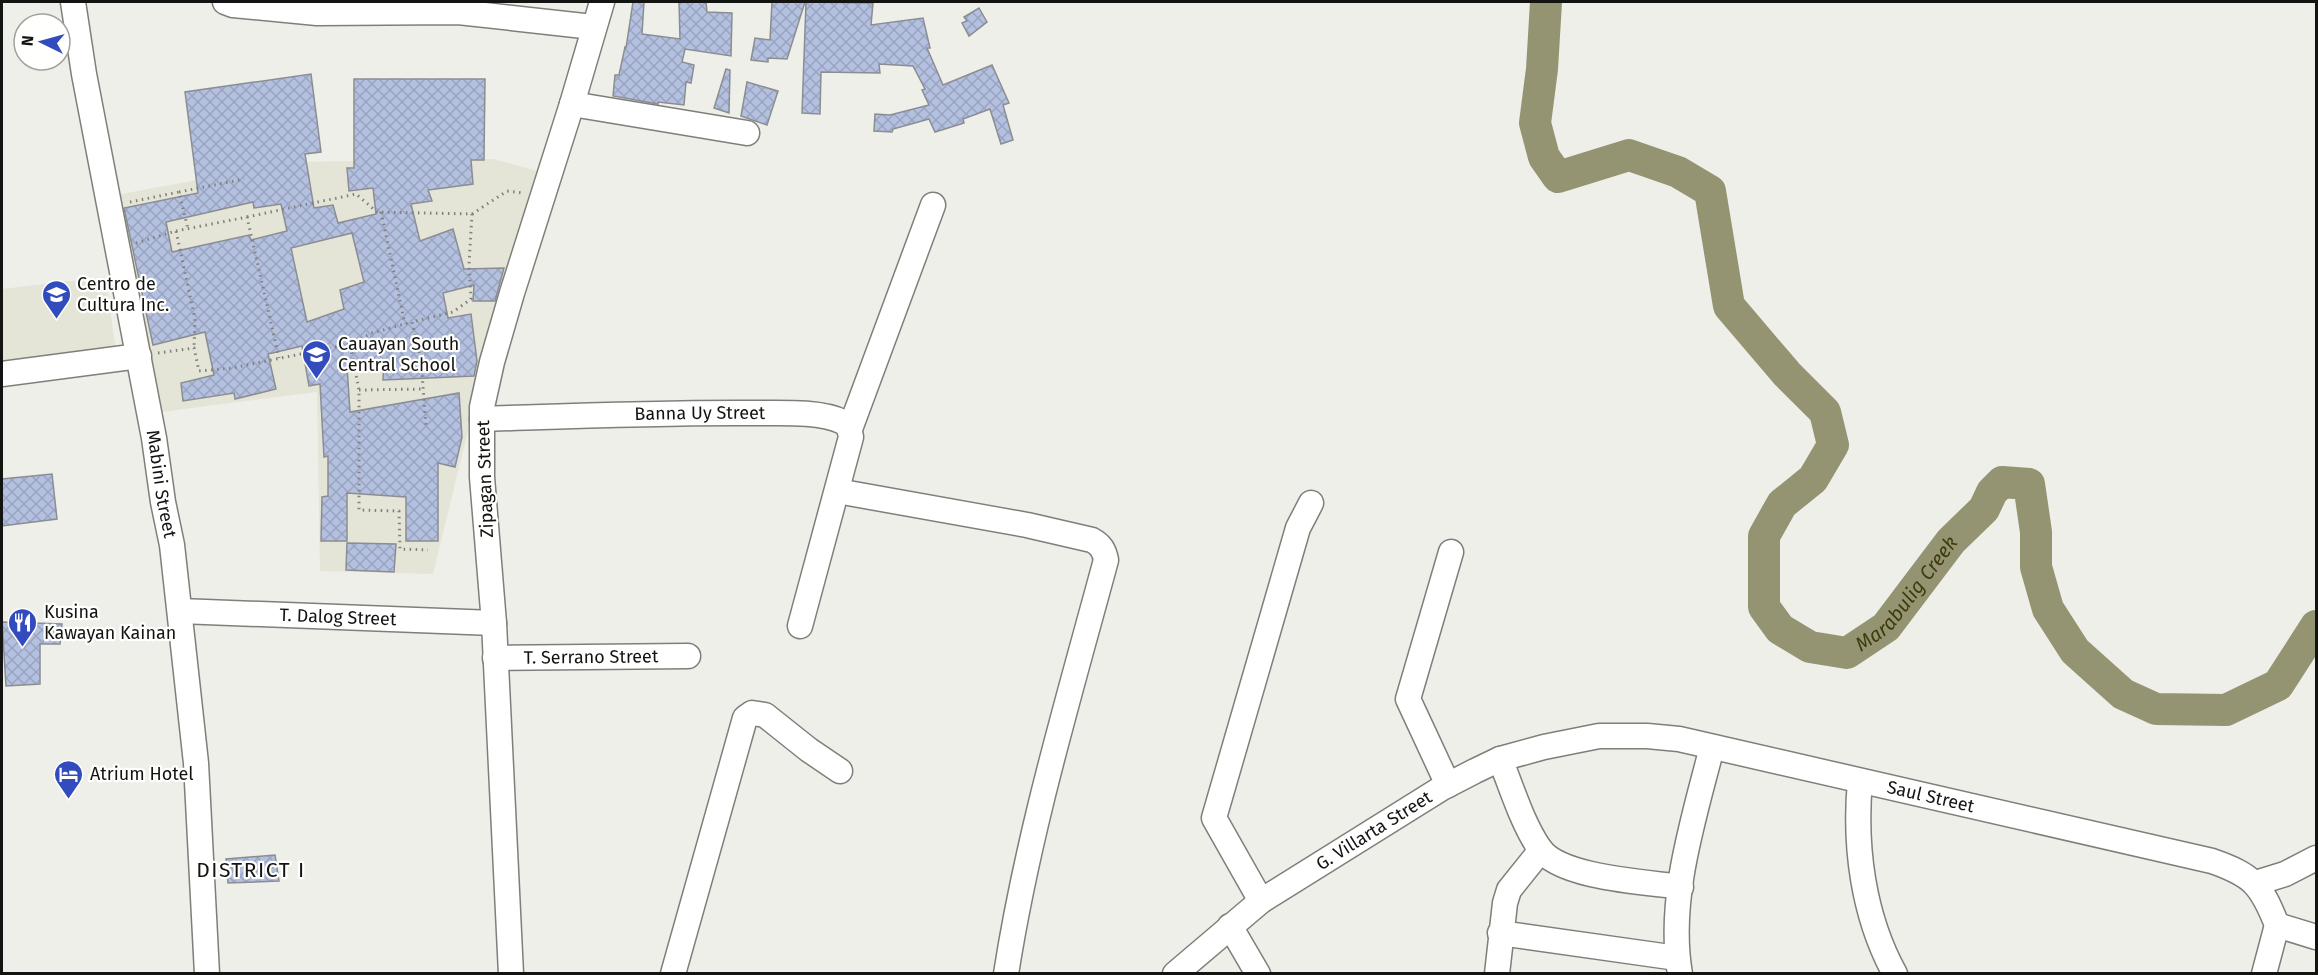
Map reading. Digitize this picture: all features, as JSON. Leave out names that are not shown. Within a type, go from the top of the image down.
[{"type":"street","name":"Mabini Street","points":[[73,2],[84,74],[139,356],[172,545],[196,763],[207,974]]},
{"type":"street","points":[[225,2],[233,5],[317,14],[458,12],[593,27]]},
{"type":"street","name":"Zipagan Street","points":[[511,974],[494,623],[482,477],[482,407],[492,362],[602,2]]},
{"type":"street","points":[[572,104],[747,133]]},
{"type":"street","points":[[800,626],[851,437],[850,429],[933,204]]},
{"type":"street","points":[[2,374],[139,356]]},
{"type":"street","name":"Banna Uy Street","points":[[482,419],[706,412],[786,413],[824,417],[844,423],[850,429]]},
{"type":"street","points":[[837,491],[1016,523],[1092,540],[1100,545],[1104,552],[1106,560],[1037,817],[1013,928],[1006,974]]},
{"type":"street","points":[[1262,901],[1214,818],[1298,528],[1311,503]]},
{"type":"street","points":[[1448,785],[1408,699],[1451,552]]},
{"type":"street","name":"T. Dalog Street","points":[[180,611],[494,623]]},
{"type":"street","name":"T. Serrano Street","points":[[495,657],[688,656]]},
{"type":"street","points":[[673,974],[746,718],[752,713],[765,715],[840,771]]},
{"type":"street","name":"G. Villarta Street","points":[[1175,974],[1262,901],[1448,785],[1500,759],[1599,736]]},
{"type":"street","name":"Saul Street","points":[[1599,736],[1679,739],[2212,861],[2237,870],[2256,883]]},
{"type":"street","points":[[1500,933],[1678,966],[1677,913],[1681,887],[1712,747]]},
{"type":"street","points":[[1500,759],[1541,850],[1555,862],[1593,875],[1681,887]]},
{"type":"street","points":[[1860,781],[1857,838],[1861,872],[1867,901],[1895,974]]},
{"type":"street","points":[[1497,974],[1504,903],[1509,890],[1541,850]]},
{"type":"street","points":[[2264,974],[2277,925],[2267,900],[2256,883],[2285,874],[2316,857]]},
{"type":"street","points":[[2277,925],[2316,938]]},
{"type":"street","points":[[1230,926],[1258,974]]},
{"type":"path","points":[[128,203],[244,179]]},
{"type":"path","points":[[131,244],[176,231],[356,194],[377,212],[472,214],[507,191],[542,195]]},
{"type":"path","points":[[180,192],[188,229]]},
{"type":"path","points":[[381,212],[405,324]]},
{"type":"path","points":[[176,231],[195,319],[194,348],[200,371],[232,368],[350,344],[372,333],[453,312],[471,299],[469,264],[472,214]]},
{"type":"path","points":[[247,217],[279,358]]},
{"type":"path","points":[[412,322],[421,360],[426,426]]},
{"type":"path","points":[[350,344],[359,390],[359,510],[399,511],[400,549],[428,550]]},
{"type":"path","points":[[139,356],[194,348]]},
{"type":"path","points":[[359,390],[424,389]]},
{"type":"shaded area","name":"Cauayan South Central School","points":[[493,159],[542,172],[484,365],[433,574],[320,571],[317,392],[161,412],[116,195],[293,162]]},
{"type":"shaded area","name":"Centro de Cultura Inc.","points":[[105,277],[116,350],[2,366],[2,289]]},
{"type":"building","points":[[633,2],[644,2],[642,34],[680,39],[679,2],[706,2],[707,12],[732,13],[731,56],[685,49],[682,62],[694,65],[691,83],[686,82],[684,105],[658,102],[658,104],[613,96],[615,75],[619,75],[626,48]]},
{"type":"building","points":[[772,2],[805,2],[787,59],[768,58],[768,62],[751,60],[755,38],[770,40]]},
{"type":"building","points":[[806,2],[873,3],[871,25],[923,18],[930,48],[927,48],[943,85],[992,65],[1009,103],[1003,105],[1013,140],[1001,144],[990,109],[963,119],[964,123],[935,132],[929,119],[893,129],[892,132],[874,131],[875,114],[890,115],[929,105],[922,90],[925,89],[913,66],[879,64],[880,73],[821,72],[820,114],[802,113]]},
{"type":"building","points":[[979,8],[987,22],[969,36],[962,23],[967,21],[964,17]]},
{"type":"building","points":[[726,69],[730,70],[729,113],[714,108]]},
{"type":"building","name":"Cauayan South Central School","points":[[311,74],[321,152],[305,154],[314,208],[333,205],[338,223],[376,214],[373,188],[349,191],[347,168],[354,168],[354,79],[485,79],[484,160],[471,160],[473,184],[428,190],[432,201],[411,204],[420,241],[453,229],[464,269],[504,268],[495,301],[473,301],[474,285],[443,293],[448,318],[471,314],[477,361],[474,376],[383,380],[384,360],[347,367],[350,412],[459,393],[462,437],[455,467],[438,463],[438,541],[406,541],[406,497],[347,493],[347,541],[321,541],[322,497],[328,496],[328,456],[324,457],[320,384],[309,386],[302,346],[268,354],[276,389],[235,399],[234,393],[183,401],[181,383],[214,375],[205,332],[153,345],[124,208],[198,193],[185,92]],"holes":[[[253,202],[254,208],[281,204],[287,231],[251,240],[249,235],[172,252],[166,222]],[[352,233],[364,282],[340,290],[344,309],[307,322],[291,248]]]},
{"type":"building","points":[[747,82],[778,91],[767,125],[741,116]]},
{"type":"building","points":[[52,474],[57,519],[2,526],[2,479]]},
{"type":"building","points":[[347,543],[396,544],[394,572],[346,570]]},
{"type":"building","points":[[2,622],[62,624],[60,644],[40,644],[40,684],[6,686]]},
{"type":"building","points":[[275,855],[279,881],[228,883],[226,859]]},
{"type":"waterway","name":"Marabulig Creek","points":[[1546,2],[1542,69],[1535,123],[1544,157],[1558,177],[1629,155],[1678,172],[1710,191],[1729,306],[1787,374],[1825,412],[1833,445],[1813,479],[1782,504],[1764,536],[1764,607],[1780,629],[1810,647],[1847,653],[1886,627],[1951,541],[1984,509],[1992,492],[2002,482],[2029,484],[2036,532],[2036,567],[2048,609],[2075,651],[2123,694],[2156,709],[2226,710],[2278,685],[2316,626]]},
{"type":"place","name":"Centro de Cultura Inc.","points":[[56,320]]},
{"type":"place","name":"Cauayan South Central School","points":[[317,380]]},
{"type":"place","name":"Kusina Kawayan Kainan","points":[[23,648]]},
{"type":"place","name":"Atrium Hotel","points":[[69,800]]},
{"type":"district","name":"DISTRICT I","points":[[251,870]]}]
